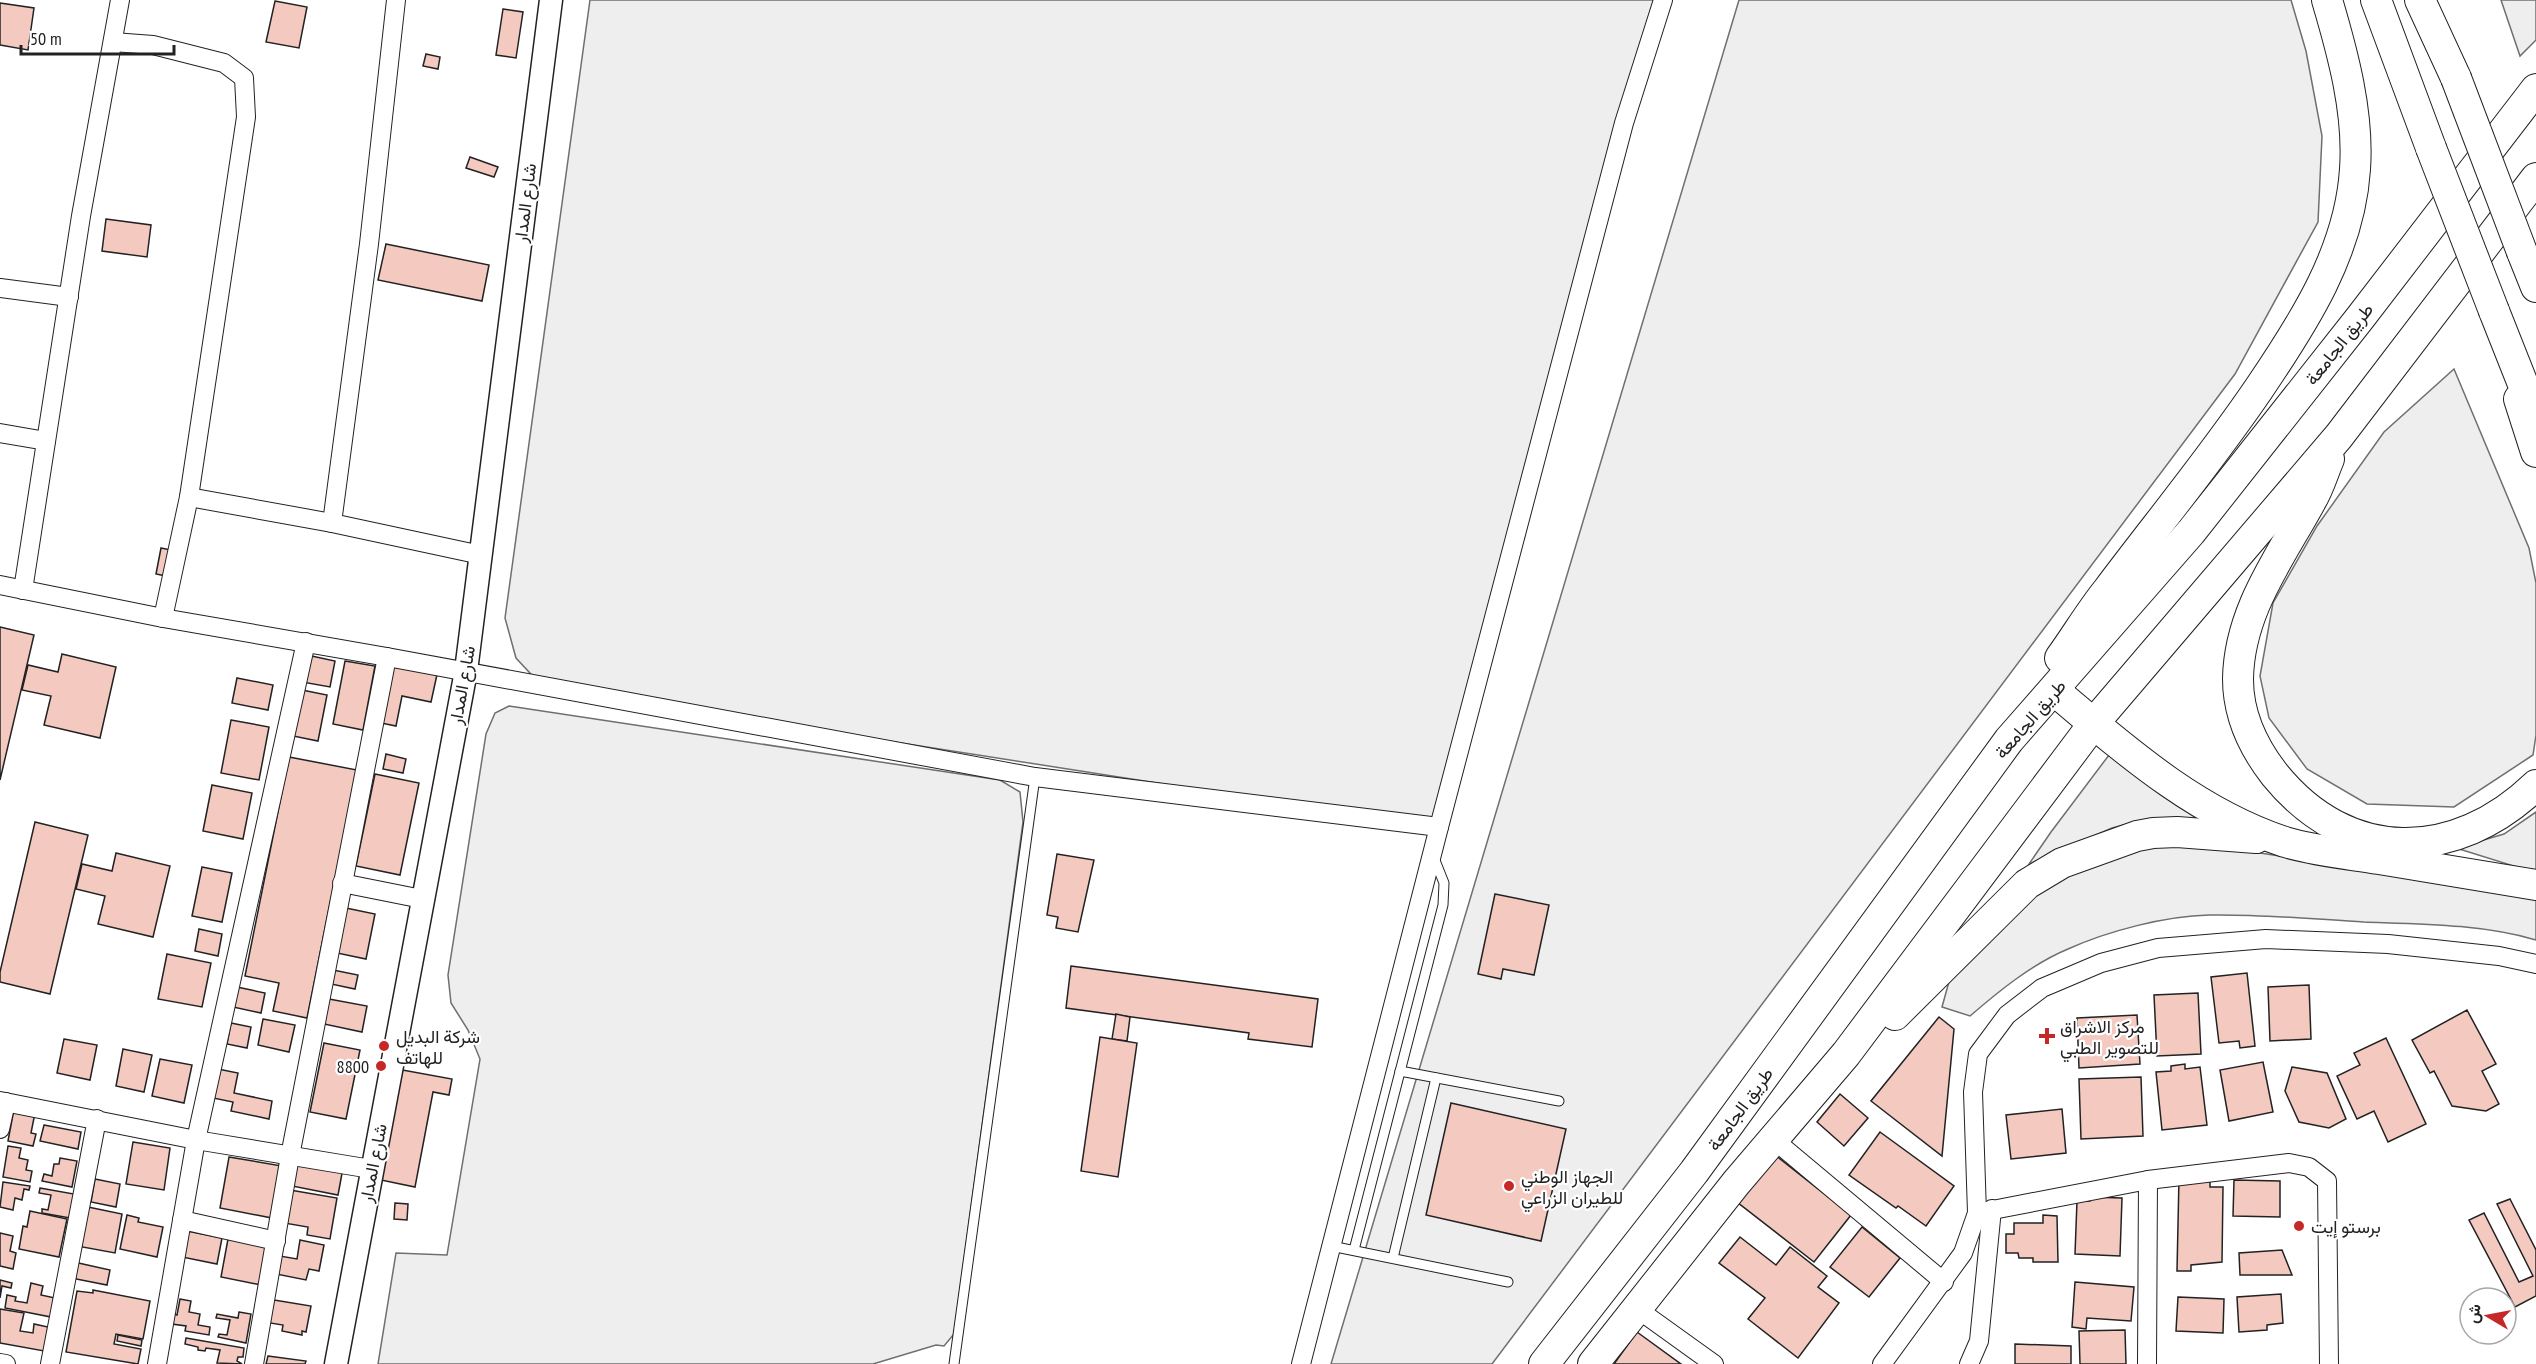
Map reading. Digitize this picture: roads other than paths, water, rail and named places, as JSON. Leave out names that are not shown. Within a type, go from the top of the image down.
[{"type":"highway","points":[[2009,740],[2052,671],[2106,592],[2239,418],[2288,346],[2325,281],[2350,209],[2356,140],[2353,110],[2327,0]]},
{"type":"highway","points":[[2376,0],[2510,355],[2536,417]]},
{"type":"highway","points":[[2420,0],[2456,78],[2536,286]]},
{"type":"highway","name":"طريق الجامعة","points":[[1544,1364],[1694,1172],[2009,740],[2055,691],[2191,532],[2360,318],[2536,89]]},
{"type":"highway","points":[[1593,1364],[1736,1183],[1846,1054],[2094,723],[2338,436],[2536,178]]},
{"type":"highway","points":[[2510,355],[2515,384],[2536,452]]},
{"type":"highway","points":[[2338,436],[2313,499],[2262,588],[2248,619],[2243,639],[2238,678],[2240,703],[2248,732],[2265,762],[2287,789],[2315,814],[2351,833],[2386,841],[2421,843],[2457,836],[2488,823],[2515,806],[2536,785]]},
{"type":"highway","points":[[2055,691],[2117,744],[2175,786],[2214,810],[2286,842]]},
{"type":"highway","points":[[1846,1054],[1898,1012],[2027,885],[2062,863],[2137,836],[2152,833],[2208,834],[2286,842],[2536,885]]},
{"type":"street","points":[[23,590],[81,216],[120,0]]},
{"type":"street","points":[[332,523],[369,244],[396,0]]},
{"type":"street","name":"شارع المدار","points":[[336,1364],[466,671],[551,0]]},
{"type":"street","points":[[1301,1364],[1432,853],[1624,123],[1663,0]]},
{"type":"street","points":[[113,42],[153,45],[224,63],[244,78],[246,117],[189,497],[163,618]]},
{"type":"street","points":[[0,288],[69,297]]},
{"type":"street","points":[[0,433],[46,441]]},
{"type":"street","points":[[189,497],[332,523],[481,555]]},
{"type":"street","points":[[0,585],[163,618],[466,671],[1035,777],[1439,827]]},
{"type":"street","points":[[157,1364],[196,1140],[306,642]]},
{"type":"street","points":[[254,1364],[290,1156],[387,657]]},
{"type":"street","points":[[342,883],[422,899]]},
{"type":"street","points":[[1969,1364],[1979,1341],[1984,1211],[1973,1092],[1978,1054],[2007,1015],[2042,988],[2101,963],[2158,948],[2266,939],[2388,944],[2499,956],[2536,964]]},
{"type":"street","points":[[0,1129],[3,1101],[196,1140],[371,1169]]},
{"type":"street","points":[[50,1364],[97,1119]]},
{"type":"street","points":[[1773,1139],[1944,1282]]},
{"type":"street","points":[[1984,1211],[2148,1180],[2289,1163],[2309,1167],[2327,1181],[2329,1364]]},
{"type":"street","points":[[2147,1364],[2148,1180]]},
{"type":"street","points":[[1882,1364],[1963,1254],[1984,1211]]},
{"type":"street","points":[[182,1220],[276,1241]]},
{"type":"street","points":[[1636,1308],[1714,1364]]},
{"type":"street","points":[[0,1363],[6,1364]]},
{"type":"lane","points":[[954,1364],[1035,777]]},
{"type":"lane","points":[[1354,1250],[1443,904],[1444,883],[1432,853]]},
{"type":"lane","points":[[1400,1071],[1559,1101]]},
{"type":"lane","points":[[1393,1258],[1436,1078]]},
{"type":"lane","points":[[1331,1246],[1508,1282]]},
{"type":"place","name":"مركز الاشراق للتصوير الطبي","points":[[2047,1036]]},
{"type":"place","name":"شركة البديل للهاتف","points":[[384,1046]]},
{"type":"place","name":"8800","points":[[381,1066]]},
{"type":"place","name":"الجهاز الوطني للطيران الزراعي","points":[[1509,1186]]},
{"type":"place","name":"برستو إيت","points":[[2299,1226]]}]
